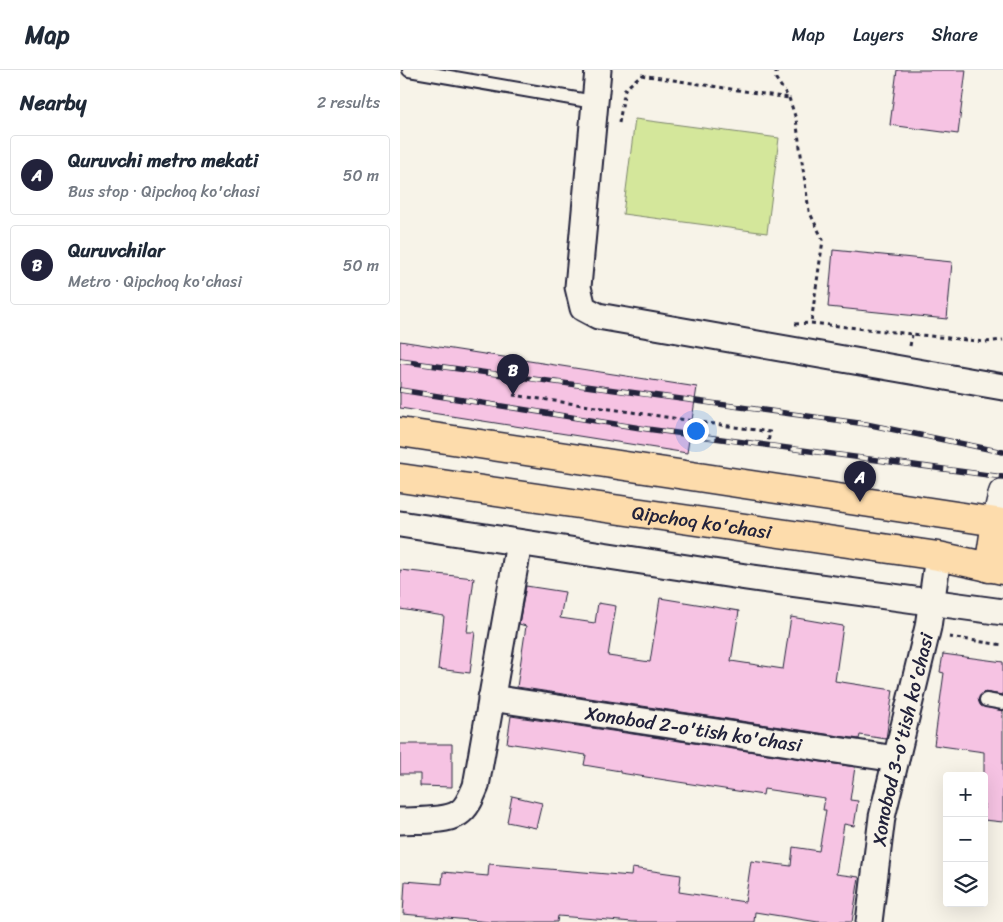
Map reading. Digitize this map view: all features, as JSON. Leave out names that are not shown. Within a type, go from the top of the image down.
[{"type":"main road","points":[[400,432],[999,523],[996,569]]},
{"type":"main road","name":"Qipchoq ko'chasi","points":[[400,478],[938,556],[996,569]]},
{"type":"street","points":[[598,70],[578,287],[582,308],[598,316],[1003,387]]},
{"type":"street","points":[[999,523],[1003,493]]},
{"type":"street","points":[[400,524],[746,577],[1003,612]]},
{"type":"street","points":[[400,821],[441,818],[459,813],[470,802],[476,786],[519,543]]},
{"type":"street","name":"Xonobod 3-o'tish ko'chasi","points":[[869,922],[882,817],[933,602],[938,556]]},
{"type":"street","name":"Xonobod 2-o'tish ko'chasi","points":[[491,698],[896,760]]},
{"type":"lane","points":[[409,70],[594,102]]},
{"type":"lane","points":[[986,700],[1003,703]]},
{"type":"path","points":[[776,70],[776,79],[788,98],[796,119],[809,211],[823,240],[811,323]]},
{"type":"path","points":[[618,128],[625,89],[641,75],[788,98]]},
{"type":"path","points":[[790,323],[811,323],[985,342],[1003,340]]},
{"type":"path","points":[[513,395],[770,432],[766,452]]},
{"type":"green space","points":[[635,119],[779,138],[767,233],[623,214]]},
{"type":"building","points":[[897,70],[966,70],[958,134],[890,125]]},
{"type":"building","points":[[833,250],[952,262],[947,319],[828,307]]},
{"type":"building","points":[[400,341],[697,387],[687,453],[400,408]]},
{"type":"building","points":[[400,570],[474,578],[467,632],[475,632],[470,673],[438,669],[444,616],[400,609]]},
{"type":"building","points":[[526,586],[565,592],[560,618],[595,623],[598,603],[616,606],[608,656],[650,662],[660,598],[739,611],[731,661],[783,669],[791,617],[843,626],[835,681],[893,690],[886,739],[860,735],[859,739],[517,687],[526,626],[519,624]]},
{"type":"building","points":[[943,654],[1003,662],[1003,695],[984,692],[978,699],[981,706],[1003,711],[1003,822],[988,820],[988,772],[984,772],[984,752],[934,745],[944,673],[940,672]]},
{"type":"building","points":[[511,716],[855,767],[850,800],[858,801],[854,826],[844,824],[836,874],[859,877],[852,922],[818,922],[755,912],[754,922],[633,922],[558,916],[557,922],[491,922],[403,914],[405,881],[442,884],[443,872],[488,876],[489,864],[631,876],[632,868],[681,875],[679,892],[745,902],[751,861],[791,866],[793,847],[819,851],[826,810],[823,810],[825,798],[764,789],[763,795],[620,773],[620,771],[584,765],[586,755],[507,743]]},
{"type":"building","points":[[400,744],[452,744],[452,787],[420,786],[420,774],[400,774]]},
{"type":"building","points":[[512,796],[542,803],[536,828],[507,822]]},
{"type":"railway","points":[[400,361],[866,424],[1003,452]]},
{"type":"railway","points":[[400,390],[647,429],[1003,477]]},
{"type":"place","name":"Quruvchilar","points":[[513,395]]},
{"type":"place","name":"Quruvchi metro mekati","points":[[860,502]]}]
